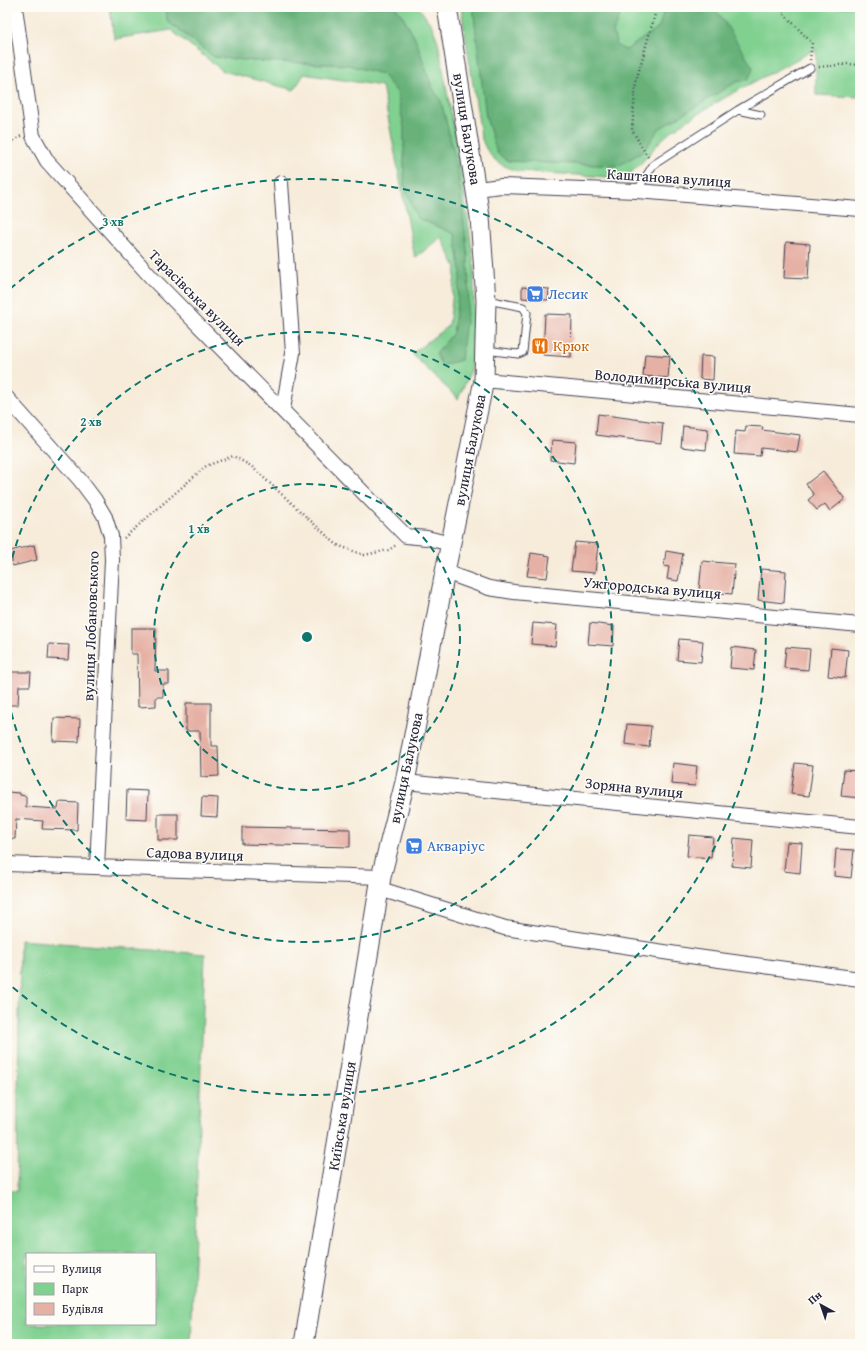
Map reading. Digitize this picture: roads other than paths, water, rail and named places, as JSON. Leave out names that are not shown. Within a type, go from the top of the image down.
[{"type":"main road","name":"вулиця Балукова","points":[[381,883],[405,782],[445,572],[484,380],[486,300],[484,256],[476,189],[448,7]]},
{"type":"main road","name":"Київська вулиця","points":[[304,1344],[381,883]]},
{"type":"street","name":"Тарасівська вулиця","points":[[15,7],[33,136],[47,161],[151,277],[406,536],[427,538],[451,544]]},
{"type":"street","points":[[281,183],[292,353],[283,410]]},
{"type":"street","name":"Каштанова вулиця","points":[[476,189],[501,186],[637,191],[860,209]]},
{"type":"street","name":"Володимирська вулиця","points":[[484,380],[860,415]]},
{"type":"street","name":"вулиця Лобановського","points":[[7,398],[80,480],[95,500],[105,517],[110,536],[111,549],[97,867]]},
{"type":"street","name":"Ужгородська вулиця","points":[[445,572],[489,588],[514,592],[860,625]]},
{"type":"street","name":"Зоряна вулиця","points":[[405,782],[860,827]]},
{"type":"street","name":"Садова вулиця","points":[[7,864],[97,867],[381,883],[505,928],[697,957],[860,979]]},
{"type":"lane","points":[[637,191],[653,165],[738,110],[810,68]]},
{"type":"lane","points":[[738,110],[761,115]]},
{"type":"lane","points":[[485,350],[518,354],[523,352],[527,312],[523,307],[486,300]]},
{"type":"place","name":"Лесик","points":[[535,294]]},
{"type":"place","name":"Крюк","points":[[540,346]]},
{"type":"place","name":"Акваріус","points":[[414,846]]}]
